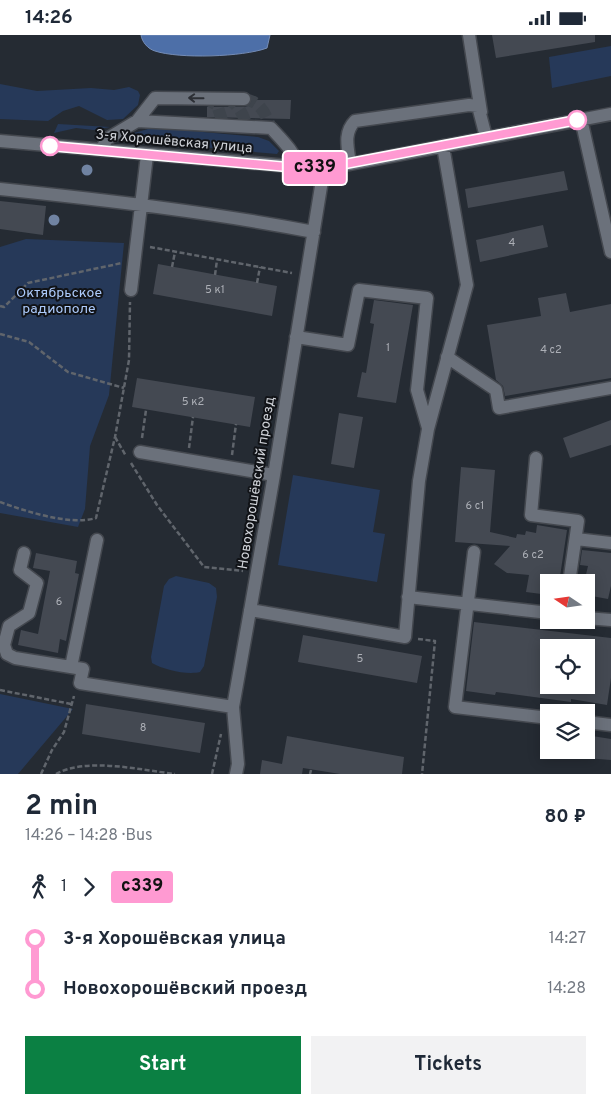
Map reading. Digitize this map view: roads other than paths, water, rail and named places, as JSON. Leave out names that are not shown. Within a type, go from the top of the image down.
[{"type":"street","points":[[469,35],[486,137]]},
{"type":"street","points":[[101,150],[107,139],[137,121],[155,98],[244,99]]},
{"type":"street","points":[[350,164],[346,137],[348,128],[355,121],[469,105],[478,106],[481,112]]},
{"type":"street","name":"3-я Хорошёвская улица","points":[[0,141],[299,168],[324,168],[611,114]]},
{"type":"street","points":[[581,119],[611,252]]},
{"type":"street","points":[[137,121],[271,129],[290,148],[296,157],[299,168]]},
{"type":"street","points":[[250,610],[404,637],[419,481],[428,429],[467,285],[443,146]]},
{"type":"street","points":[[131,290],[147,155]]},
{"type":"street","name":"Новохорошёвский проезд","points":[[236,774],[238,764],[230,706],[257,573],[324,168]]},
{"type":"street","points":[[0,189],[141,204],[314,232]]},
{"type":"street","points":[[296,337],[348,345],[359,290],[427,298],[418,390],[428,429]]},
{"type":"street","points":[[447,357],[496,390],[499,408],[611,388]]},
{"type":"street","points":[[140,452],[274,475]]},
{"type":"street","points":[[536,458],[531,515],[578,521],[570,574]]},
{"type":"street","points":[[576,539],[611,543]]},
{"type":"street","points":[[71,667],[97,541]]},
{"type":"street","points":[[474,552],[455,707],[540,717]]},
{"type":"street","points":[[24,553],[20,570],[37,583],[29,613],[9,625],[4,645],[7,654],[15,658],[83,669],[80,683],[230,706]]},
{"type":"street","points":[[408,597],[540,612]]},
{"type":"street","points":[[595,618],[611,621]]},
{"type":"street","points":[[595,723],[611,725]]},
{"type":"tunnel","points":[[205,98],[217,105],[224,126]]},
{"type":"tunnel","points":[[227,98],[240,110],[247,127]]},
{"type":"tunnel","points":[[244,99],[255,103],[262,109],[271,128]]},
{"type":"park label","name":"Октябрьское радиополе","points":[[59,301]]}]
